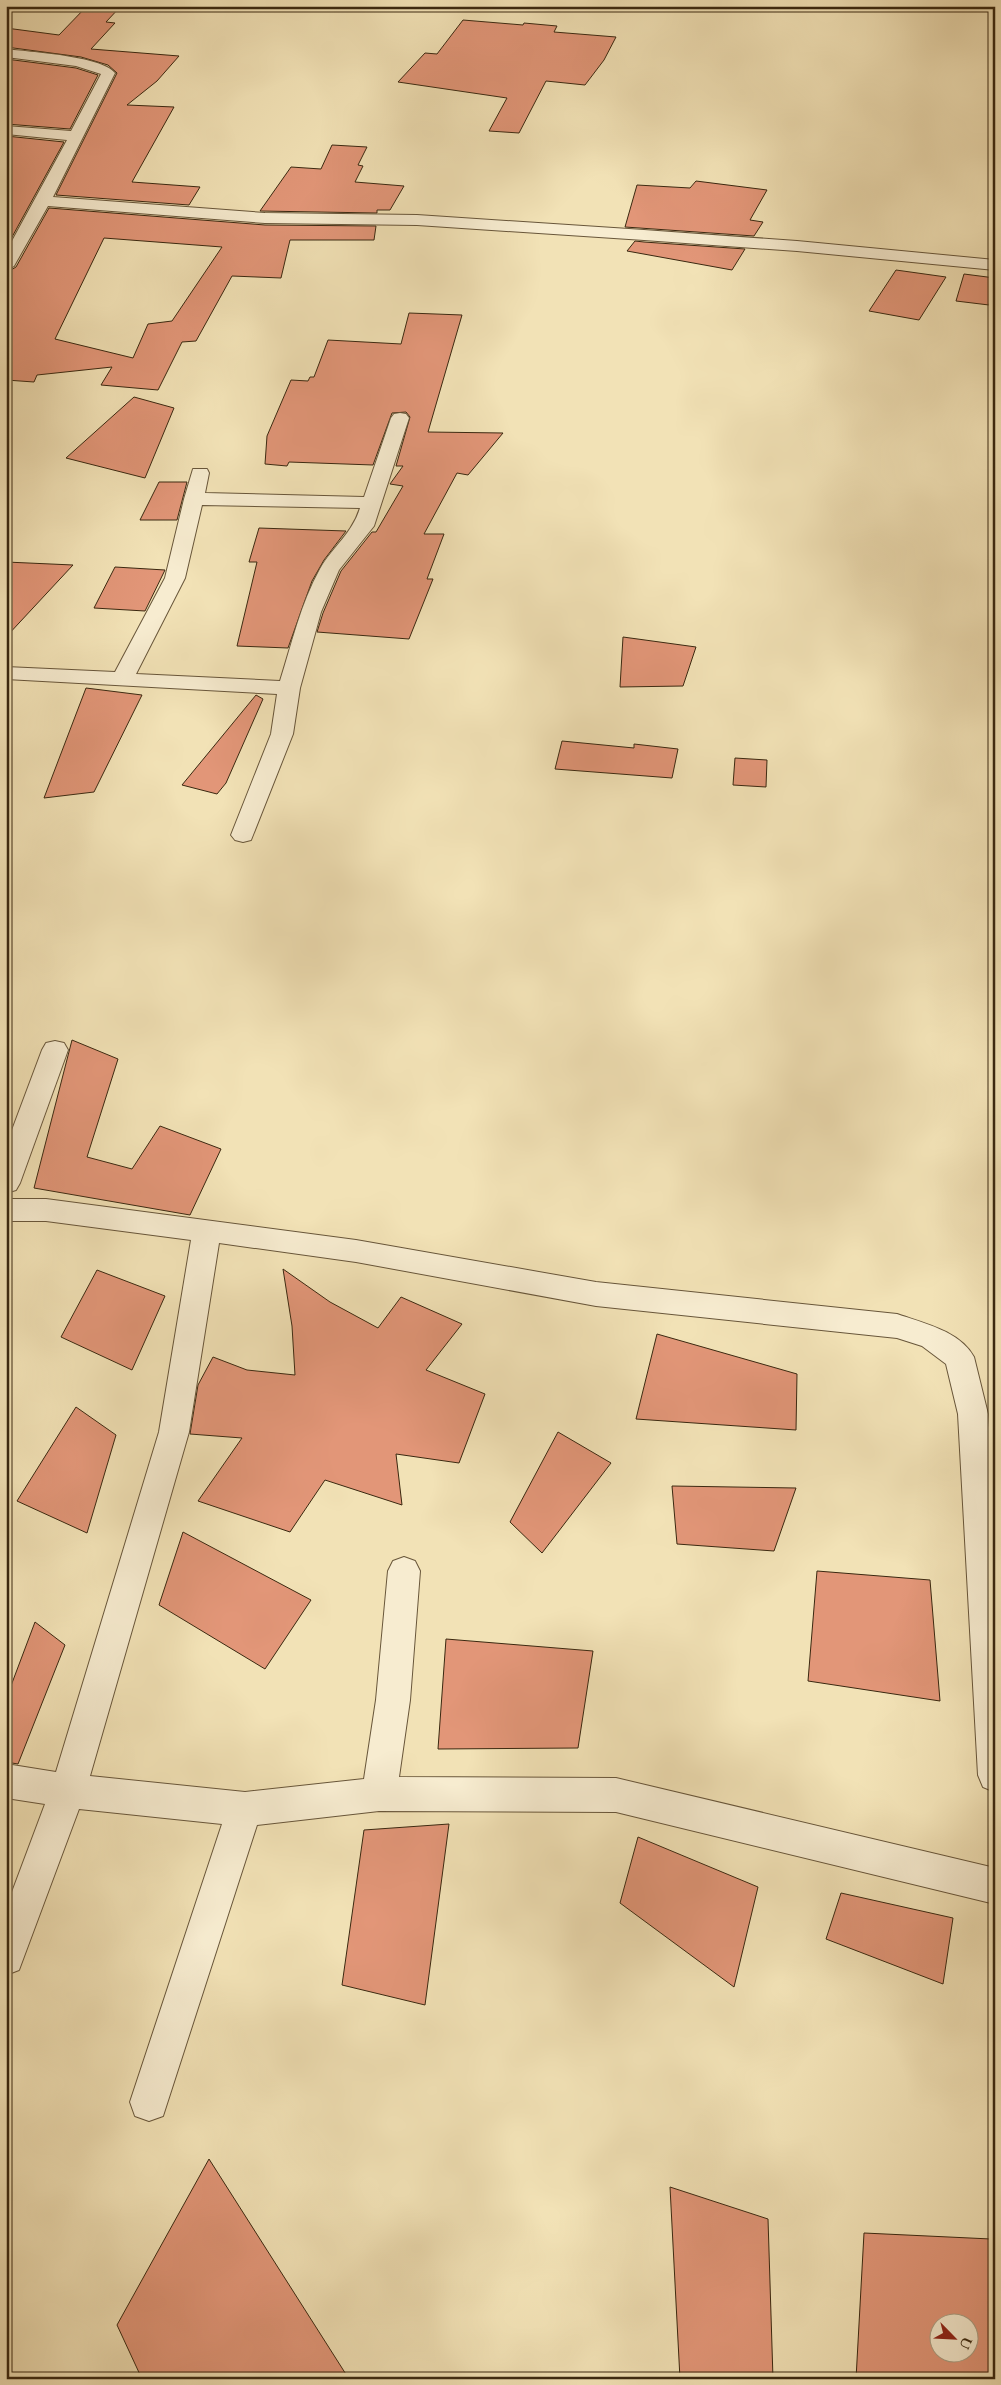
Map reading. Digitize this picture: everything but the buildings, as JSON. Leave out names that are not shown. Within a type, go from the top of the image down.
[{"type":"street","points":[[6,53],[87,64],[104,68],[108,73],[74,136],[43,200],[6,266]]},
{"type":"street","points":[[6,130],[74,136]]},
{"type":"street","points":[[43,200],[266,218],[417,220],[644,235],[797,246],[995,265]]},
{"type":"street","points":[[244,835],[282,734],[289,688],[311,612],[330,568],[364,526],[370,503],[400,418]]},
{"type":"street","points":[[122,680],[175,578],[200,473]]},
{"type":"street","points":[[193,499],[370,503]]},
{"type":"street","points":[[6,673],[289,688]]},
{"type":"street","points":[[6,1183],[54,1050]]},
{"type":"street","points":[[6,1210],[46,1210],[206,1230],[356,1251],[596,1294],[897,1326],[932,1338],[959,1357],[973,1414],[995,1775]]},
{"type":"street","points":[[6,1957],[68,1791],[174,1432],[206,1230]]},
{"type":"street","points":[[379,1794],[393,1700],[404,1571]]},
{"type":"street","points":[[6,1781],[68,1791],[245,1809],[379,1794],[616,1795],[995,1886]]},
{"type":"street","points":[[149,2102],[245,1809]]}]
